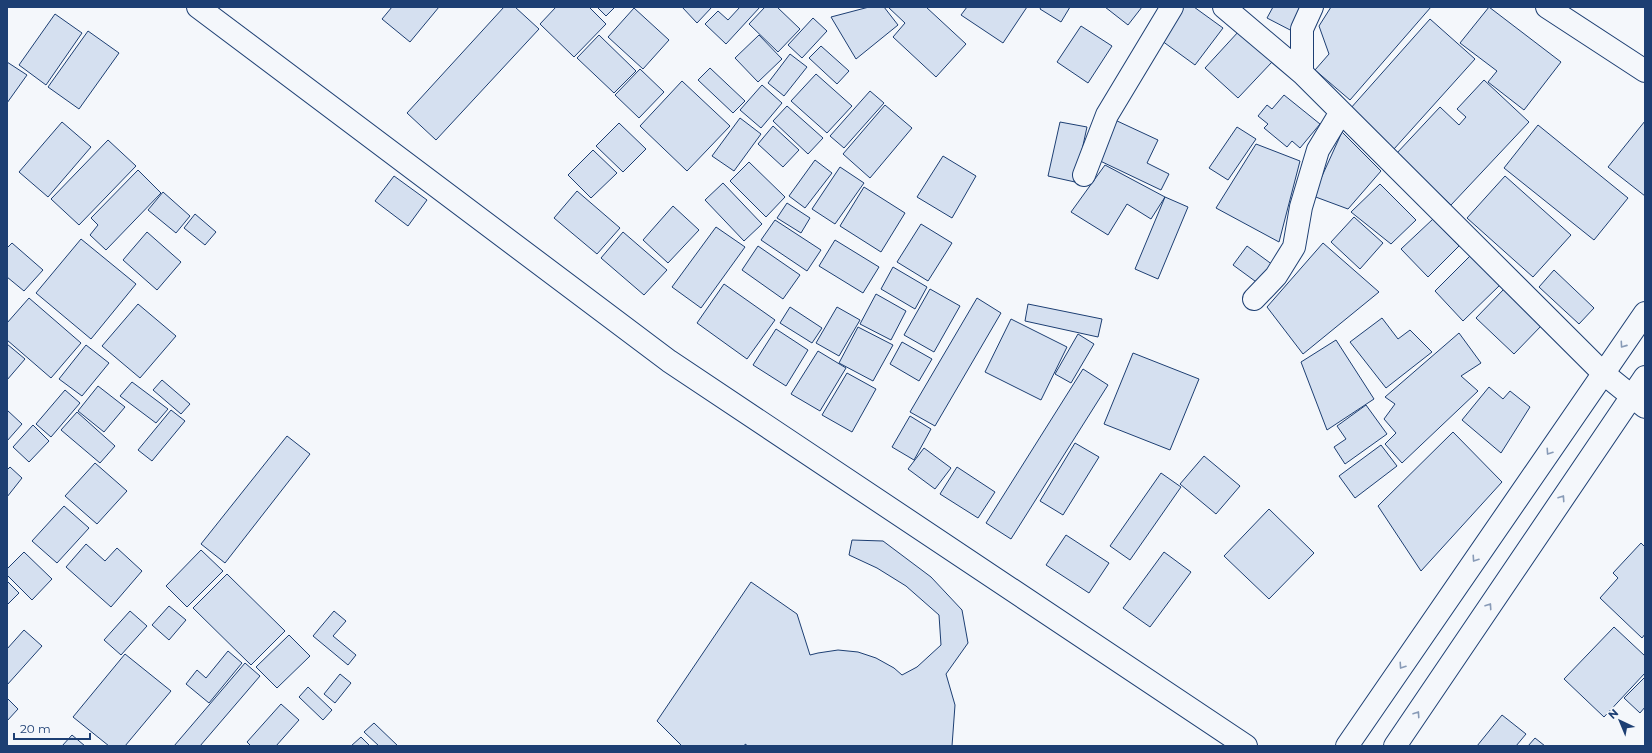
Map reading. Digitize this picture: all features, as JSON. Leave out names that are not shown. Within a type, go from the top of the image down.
[{"type":"main road","points":[[198,7],[669,361],[1246,746]]},
{"type":"main road","points":[[1084,175],[1107,115],[1172,7]]},
{"type":"main road","points":[[1224,7],[1302,73],[1603,373],[1638,402]]},
{"type":"main road","points":[[1302,73],[1302,29],[1312,7]]},
{"type":"main road","points":[[1547,7],[1645,71]]},
{"type":"main road","points":[[1254,300],[1276,276],[1294,247],[1302,207],[1318,150],[1341,112]]},
{"type":"main road","points":[[1347,746],[1645,313]]},
{"type":"main road","points":[[1395,746],[1638,402],[1645,377]]},
{"type":"building","points":[[392,7],[439,7],[410,42],[382,19]]},
{"type":"building","points":[[504,7],[515,7],[539,29],[436,140],[407,113]]},
{"type":"building","points":[[556,7],[589,7],[606,24],[574,57],[540,24]]},
{"type":"building","points":[[597,7],[615,7],[606,16]]},
{"type":"building","points":[[682,7],[712,7],[697,23]]},
{"type":"building","points":[[740,7],[760,7],[726,44],[705,24],[718,11],[728,20]]},
{"type":"building","points":[[765,7],[777,7],[800,29],[778,52],[749,24]]},
{"type":"building","points":[[869,7],[884,7],[898,25],[856,59],[831,17]]},
{"type":"building","points":[[888,7],[926,7],[966,44],[936,77],[893,37],[905,23]]},
{"type":"building","points":[[967,7],[1027,7],[1003,43],[961,15]]},
{"type":"building","points":[[1041,7],[1070,7],[1061,22],[1040,9]]},
{"type":"building","points":[[1105,7],[1142,7],[1128,25]]},
{"type":"building","points":[[1180,7],[1194,7],[1223,28],[1195,65],[1158,38]]},
{"type":"building","points":[[1273,7],[1308,7],[1294,32],[1267,18]]},
{"type":"building","points":[[1331,7],[1431,7],[1350,100],[1315,70],[1329,54],[1319,26]]},
{"type":"building","points":[[1489,7],[1561,62],[1524,110],[1488,82],[1497,71],[1460,43]]},
{"type":"building","points":[[634,8],[669,40],[643,69],[608,37]]},
{"type":"building","points":[[55,14],[82,33],[46,85],[19,65]]},
{"type":"building","points":[[813,18],[827,31],[802,58],[788,45]]},
{"type":"building","points":[[1430,19],[1475,59],[1394,149],[1350,109]]},
{"type":"building","points":[[1081,26],[1112,46],[1088,83],[1057,62]]},
{"type":"building","points":[[88,31],[119,53],[79,109],[48,87]]},
{"type":"building","points":[[1239,31],[1272,62],[1238,98],[1205,68]]},
{"type":"building","points":[[599,35],[636,71],[614,93],[577,58]]},
{"type":"building","points":[[759,35],[782,59],[758,82],[735,58]]},
{"type":"building","points":[[821,46],[849,71],[837,84],[809,58]]},
{"type":"building","points":[[790,54],[807,67],[784,96],[768,83]]},
{"type":"building","points":[[7,62],[27,75],[7,103]]},
{"type":"building","points":[[710,68],[745,101],[733,113],[698,80]]},
{"type":"building","points":[[640,69],[664,92],[639,118],[615,95]]},
{"type":"building","points":[[816,74],[852,106],[827,133],[791,101]]},
{"type":"building","points":[[1484,80],[1529,122],[1451,205],[1396,154],[1440,107],[1459,125],[1466,117],[1457,109]]},
{"type":"building","points":[[682,81],[730,126],[687,171],[640,126]]},
{"type":"building","points":[[762,85],[782,103],[761,128],[740,110]]},
{"type":"building","points":[[870,91],[884,103],[844,148],[830,136]]},
{"type":"building","points":[[1284,95],[1320,124],[1300,148],[1292,141],[1287,147],[1264,128],[1268,124],[1258,116],[1267,105],[1272,109]]},
{"type":"building","points":[[885,105],[912,128],[870,178],[843,154]]},
{"type":"building","points":[[787,106],[823,138],[808,154],[773,121]]},
{"type":"building","points":[[740,118],[761,134],[734,171],[712,156]]},
{"type":"building","points":[[1115,120],[1158,140],[1147,163],[1169,174],[1161,190],[1096,159]]},
{"type":"building","points":[[1645,121],[1645,196],[1608,167]]},
{"type":"building","points":[[62,122],[91,147],[48,197],[19,172]]},
{"type":"building","points":[[1060,122],[1087,127],[1075,182],[1048,176]]},
{"type":"building","points":[[619,123],[646,149],[623,172],[596,146]]},
{"type":"building","points":[[1538,125],[1628,198],[1594,240],[1504,168]]},
{"type":"building","points":[[773,126],[799,150],[783,167],[758,144]]},
{"type":"building","points":[[1237,127],[1256,139],[1228,180],[1209,168]]},
{"type":"building","points":[[1342,132],[1381,171],[1348,209],[1313,196]]},
{"type":"building","points":[[108,140],[136,166],[79,225],[51,199]]},
{"type":"building","points":[[1256,144],[1300,161],[1279,242],[1216,208]]},
{"type":"building","points":[[593,150],[617,173],[591,198],[568,175]]},
{"type":"building","points":[[943,156],[976,176],[952,218],[917,197]]},
{"type":"building","points":[[815,160],[832,173],[805,208],[789,196]]},
{"type":"building","points":[[749,162],[785,197],[766,217],[730,181]]},
{"type":"building","points":[[1105,165],[1165,197],[1151,219],[1127,204],[1108,235],[1071,212]]},
{"type":"building","points":[[840,167],[864,183],[835,224],[812,209]]},
{"type":"building","points":[[138,170],[161,193],[106,250],[90,235],[98,225],[91,218]]},
{"type":"building","points":[[394,176],[427,200],[408,226],[375,201]]},
{"type":"building","points":[[1505,176],[1571,235],[1533,277],[1467,218]]},
{"type":"building","points":[[723,183],[762,224],[744,241],[705,200]]},
{"type":"building","points":[[1380,184],[1416,220],[1391,244],[1351,212]]},
{"type":"building","points":[[864,187],[905,213],[881,252],[840,226]]},
{"type":"building","points":[[577,191],[620,228],[597,254],[554,218]]},
{"type":"building","points":[[163,192],[190,216],[176,233],[148,210]]},
{"type":"building","points":[[1165,197],[1188,207],[1158,279],[1135,269]]},
{"type":"building","points":[[787,203],[810,218],[801,233],[777,218]]},
{"type":"building","points":[[673,206],[699,230],[668,263],[643,240]]},
{"type":"building","points":[[195,214],[216,232],[205,245],[184,228]]},
{"type":"building","points":[[1354,217],[1383,243],[1360,269],[1331,242]]},
{"type":"building","points":[[1433,219],[1459,246],[1428,277],[1401,249]]},
{"type":"building","points":[[775,220],[821,250],[807,271],[761,240]]},
{"type":"building","points":[[921,224],[952,243],[928,281],[897,262]]},
{"type":"building","points":[[716,227],[745,247],[701,308],[672,287]]},
{"type":"building","points":[[147,232],[181,262],[157,290],[123,260]]},
{"type":"building","points":[[623,232],[667,270],[644,295],[601,258]]},
{"type":"building","points":[[81,239],[136,284],[91,339],[36,293]]},
{"type":"building","points":[[835,240],[879,267],[863,293],[819,266]]},
{"type":"building","points":[[12,243],[43,270],[24,291],[7,277],[7,248]]},
{"type":"building","points":[[1323,243],[1379,292],[1303,354],[1267,307]]},
{"type":"building","points":[[758,246],[800,275],[783,299],[742,270]]},
{"type":"building","points":[[1247,246],[1273,265],[1259,284],[1233,265]]},
{"type":"building","points":[[1471,255],[1500,285],[1463,321],[1435,291]]},
{"type":"building","points":[[893,267],[927,287],[915,309],[881,289]]},
{"type":"building","points":[[1554,270],[1594,308],[1579,324],[1539,287]]},
{"type":"building","points":[[724,284],[775,320],[747,359],[697,323]]},
{"type":"building","points":[[930,289],[960,306],[934,352],[904,335]]},
{"type":"building","points":[[1504,289],[1542,325],[1514,354],[1476,318]]},
{"type":"building","points":[[876,294],[906,311],[891,340],[860,324]]},
{"type":"building","points":[[29,298],[81,343],[51,378],[7,340],[7,323]]},
{"type":"building","points":[[977,298],[1001,313],[935,426],[910,412]]},
{"type":"building","points":[[138,304],[176,336],[140,378],[102,346]]},
{"type":"building","points":[[1028,304],[1102,319],[1098,337],[1025,321]]},
{"type":"building","points":[[790,307],[822,328],[812,343],[780,323]]},
{"type":"building","points":[[837,307],[860,320],[839,356],[816,343]]},
{"type":"building","points":[[1382,318],[1398,339],[1410,330],[1432,352],[1386,388],[1350,342]]},
{"type":"building","points":[[1011,319],[1067,347],[1041,400],[985,372]]},
{"type":"building","points":[[858,327],[893,345],[873,381],[839,363]]},
{"type":"building","points":[[776,329],[808,350],[786,386],[753,365]]},
{"type":"building","points":[[1459,333],[1481,363],[1461,376],[1478,391],[1402,463],[1385,444],[1396,433],[1384,419],[1395,404],[1385,397]]},
{"type":"building","points":[[1078,334],[1094,344],[1071,383],[1055,374]]},
{"type":"building","points":[[1336,340],[1374,399],[1327,430],[1301,362]]},
{"type":"building","points":[[902,342],[932,359],[919,381],[890,364]]},
{"type":"building","points":[[7,344],[25,359],[7,380]]},
{"type":"building","points":[[86,345],[109,363],[82,396],[59,379]]},
{"type":"building","points":[[818,351],[846,368],[820,411],[791,394]]},
{"type":"building","points":[[1133,353],[1199,379],[1170,450],[1104,424]]},
{"type":"building","points":[[1083,369],[1108,385],[1011,539],[986,523]]},
{"type":"building","points":[[847,373],[876,389],[852,432],[822,415]]},
{"type":"building","points":[[162,380],[190,404],[181,414],[153,390]]},
{"type":"building","points":[[132,382],[168,409],[156,423],[120,396]]},
{"type":"building","points":[[98,386],[125,407],[104,432],[78,411]]},
{"type":"building","points":[[1489,387],[1503,399],[1510,391],[1530,407],[1501,453],[1462,420]]},
{"type":"building","points":[[65,390],[80,403],[51,437],[36,424]]},
{"type":"building","points":[[1366,405],[1387,434],[1345,464],[1334,447],[1346,439],[1337,426]]},
{"type":"building","points":[[7,410],[22,424],[7,441]]},
{"type":"building","points":[[171,410],[185,421],[152,461],[138,450]]},
{"type":"building","points":[[77,412],[115,446],[100,463],[61,430]]},
{"type":"building","points":[[910,416],[931,429],[914,460],[892,447]]},
{"type":"building","points":[[33,425],[49,441],[29,462],[13,447]]},
{"type":"building","points":[[1453,432],[1502,482],[1421,571],[1378,506]]},
{"type":"building","points":[[287,436],[310,454],[225,563],[201,544]]},
{"type":"building","points":[[1075,443],[1099,457],[1063,515],[1040,501]]},
{"type":"building","points":[[1381,445],[1397,466],[1355,498],[1339,476]]},
{"type":"building","points":[[924,448],[951,468],[935,489],[908,469]]},
{"type":"building","points":[[1204,456],[1240,486],[1216,514],[1180,484]]},
{"type":"building","points":[[95,463],[127,491],[97,524],[65,496]]},
{"type":"building","points":[[10,467],[22,478],[7,497],[7,470]]},
{"type":"building","points":[[957,467],[995,492],[978,518],[940,494]]},
{"type":"building","points":[[1161,473],[1181,487],[1130,560],[1110,546]]},
{"type":"building","points":[[64,506],[89,528],[57,563],[32,541]]},
{"type":"building","points":[[1269,509],[1314,553],[1269,599],[1224,556]]},
{"type":"building","points":[[1066,535],[1109,563],[1089,593],[1046,565]]},
{"type":"building","points":[[852,540],[883,541],[931,577],[962,610],[968,643],[946,674],[955,705],[952,746],[746,746],[746,744],[743,746],[682,746],[657,721],[751,582],[797,614],[810,655],[838,650],[858,652],[876,658],[894,668],[902,675],[917,667],[941,645],[939,615],[906,586],[877,568],[849,555]]},
{"type":"building","points":[[1641,543],[1645,547],[1645,634],[1642,638],[1600,598],[1618,578],[1613,573]]},
{"type":"building","points":[[86,544],[105,561],[117,548],[142,571],[111,607],[66,567]]},
{"type":"building","points":[[201,550],[223,571],[187,607],[166,586]]},
{"type":"building","points":[[24,552],[52,579],[32,600],[7,575],[7,569]]},
{"type":"building","points":[[1164,552],[1191,572],[1150,627],[1123,608]]},
{"type":"building","points":[[227,574],[285,631],[251,665],[193,608]]},
{"type":"building","points":[[7,581],[19,593],[8,604],[7,604]]},
{"type":"building","points":[[169,606],[186,620],[169,640],[152,625]]},
{"type":"building","points":[[130,611],[147,626],[121,655],[104,640]]},
{"type":"building","points":[[334,611],[346,621],[333,636],[356,655],[348,665],[313,636]]},
{"type":"building","points":[[1614,627],[1645,656],[1645,673],[1604,717],[1564,679]]},
{"type":"building","points":[[24,630],[42,646],[7,685],[7,649]]},
{"type":"building","points":[[289,635],[310,656],[277,688],[256,667]]},
{"type":"building","points":[[228,651],[242,663],[209,703],[186,684],[197,670],[206,678]]},
{"type":"building","points":[[125,654],[171,691],[125,746],[109,746],[73,717]]},
{"type":"building","points":[[245,663],[260,676],[200,746],[174,746]]},
{"type":"building","points":[[340,674],[351,683],[335,703],[324,694]]},
{"type":"building","points":[[1645,677],[1645,707],[1640,713],[1624,698]]},
{"type":"building","points":[[308,687],[332,710],[323,720],[299,697]]},
{"type":"building","points":[[7,698],[18,709],[7,721]]},
{"type":"building","points":[[281,704],[299,720],[276,746],[251,746],[247,742]]},
{"type":"building","points":[[1502,715],[1526,734],[1516,746],[1477,746]]},
{"type":"building","points":[[374,723],[398,746],[379,746],[364,732]]},
{"type":"building","points":[[72,735],[85,746],[62,746]]},
{"type":"building","points":[[361,737],[370,746],[351,746]]},
{"type":"building","points":[[1535,738],[1545,746],[1528,746]]}]
